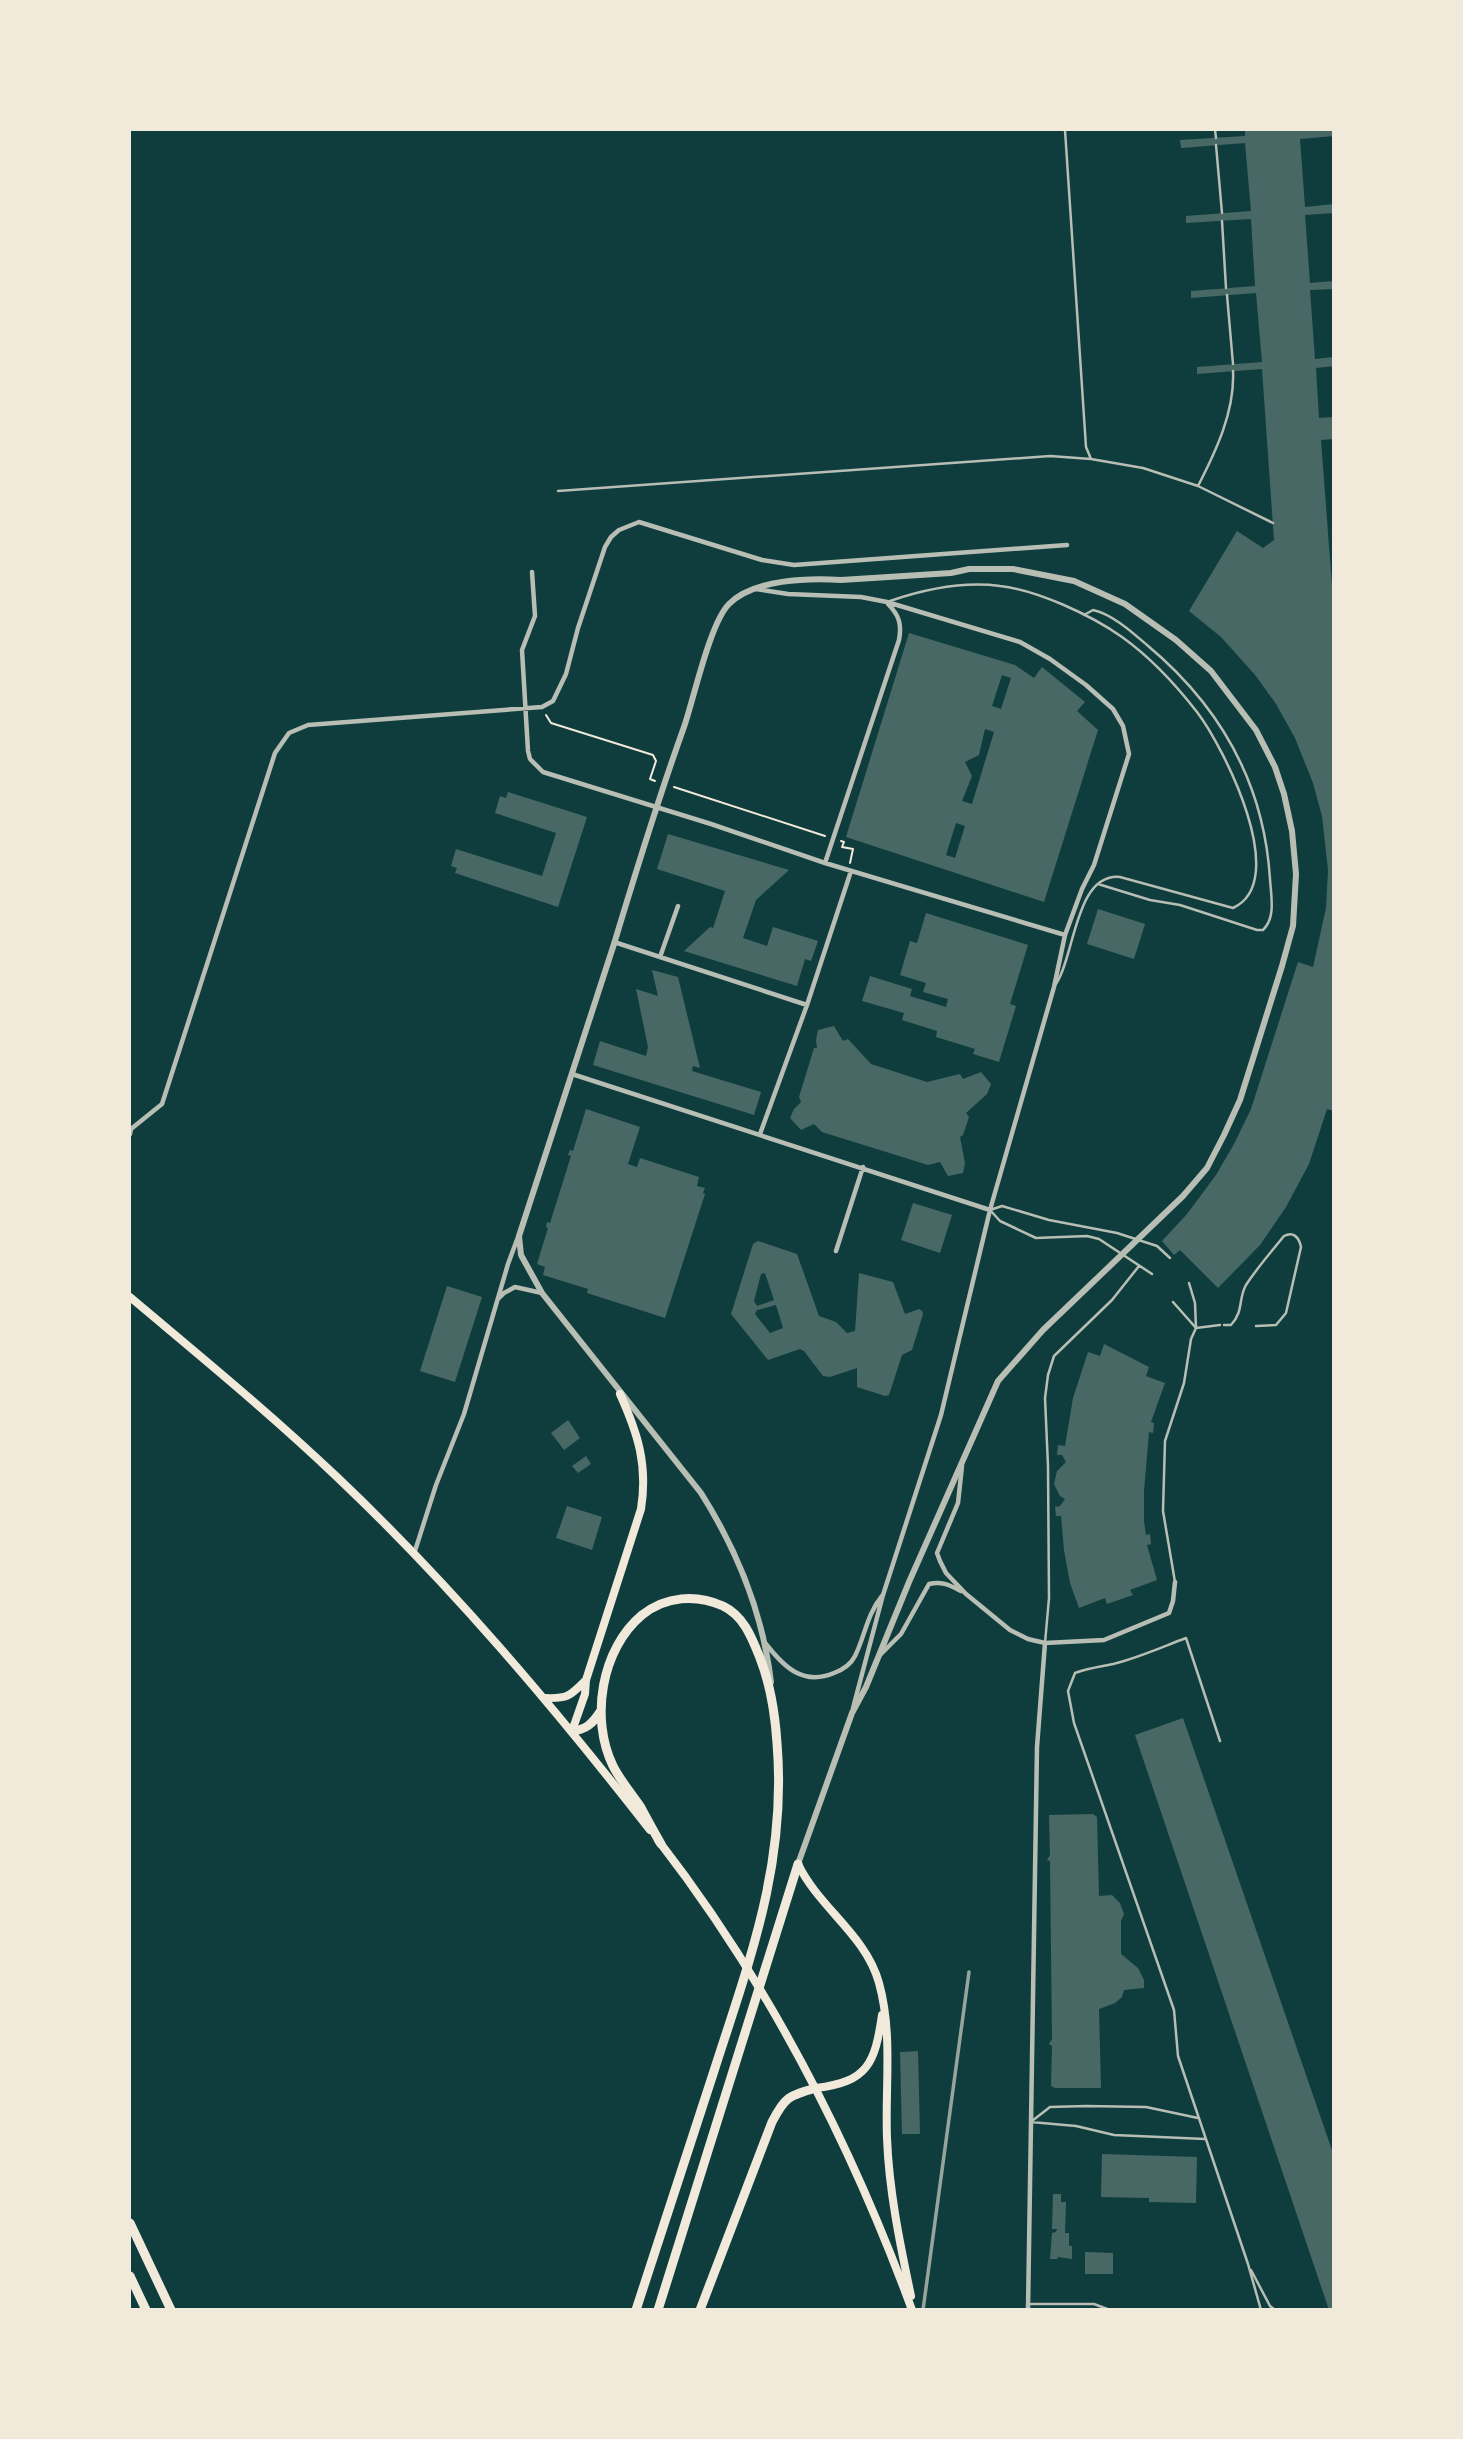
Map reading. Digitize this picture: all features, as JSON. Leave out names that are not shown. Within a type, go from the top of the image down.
[{"type":"highway","points":[[636,2309],[742,1983],[767,1896],[777,1835],[780,1783],[774,1703],[763,1665],[744,1623],[728,1608],[693,1597],[658,1605],[642,1615],[628,1630],[616,1649],[606,1675],[600,1712],[613,1766],[661,1844]]},
{"type":"highway","points":[[572,1731],[582,1730],[593,1723],[600,1712]]},
{"type":"highway","points":[[657,2309],[798,1864]]},
{"type":"highway","points":[[700,2309],[772,2122],[783,2102],[794,2094],[816,2088]]},
{"type":"highway","points":[[130,2223],[171,2309]]},
{"type":"highway","points":[[130,2276],[146,2309]]},
{"type":"main road","points":[[130,1297],[293,1437],[414,1554],[545,1698],[661,1844],[721,1927],[782,2024],[861,2182],[913,2309]]},
{"type":"main road","points":[[572,1731],[641,1509],[645,1484],[643,1455],[620,1394]]},
{"type":"main road","points":[[545,1698],[564,1699],[586,1680]]},
{"type":"main road","points":[[798,1864],[813,1890],[866,1952],[879,1981],[888,2068],[887,2137],[892,2198],[913,2309]]},
{"type":"main road","points":[[816,2088],[848,2082],[860,2074],[871,2060],[877,2044],[883,2003]]},
{"type":"street","points":[[130,1134],[131,1129],[162,1104],[275,753],[289,733],[308,725],[526,709],[542,707],[553,701],[566,674],[605,547],[611,537],[639,522],[762,560],[794,565],[1067,545]]},
{"type":"street","points":[[414,1554],[436,1485],[464,1414],[662,784],[717,624],[731,602],[756,589],[785,581],[812,579],[841,580],[992,568],[1034,571],[1072,580],[1125,604],[1184,647],[1221,682],[1256,730],[1275,767],[1292,826],[1296,874],[1293,926],[1235,1112],[1207,1168],[1157,1223],[1042,1330],[998,1381],[909,1582],[880,1656],[852,1713]]},
{"type":"street","points":[[532,572],[535,616],[522,650],[530,759],[543,772],[825,863],[1065,935]]},
{"type":"street","points":[[756,589],[788,594],[860,597],[887,602],[1020,642],[1050,659],[1113,709],[1123,726],[1129,754],[1094,866],[1082,889],[1065,935],[1054,986],[990,1210],[942,1415],[883,1595],[852,1713],[798,1864]]},
{"type":"street","points":[[825,863],[900,640],[902,629],[899,619],[887,602]]},
{"type":"street","points":[[760,1134],[807,1005],[851,871]]},
{"type":"street","points":[[660,957],[678,906]]},
{"type":"street","points":[[614,942],[807,1005]]},
{"type":"street","points":[[572,1074],[990,1210]]},
{"type":"street","points":[[836,1251],[863,1167]]},
{"type":"street","points":[[519,1236],[521,1255],[542,1293],[701,1493],[721,1525],[746,1583],[765,1643],[774,1703]]},
{"type":"street","points":[[498,1300],[515,1287],[542,1293]]},
{"type":"street","points":[[962,1466],[958,1503],[937,1553],[946,1573],[966,1594],[1010,1630],[1028,1639],[1045,1643],[1104,1640],[1169,1613],[1175,1582]]},
{"type":"street","points":[[880,1656],[901,1634],[929,1584],[948,1584],[966,1594]]},
{"type":"street","points":[[765,1643],[782,1664],[801,1676],[817,1678],[831,1675],[843,1669],[854,1658],[873,1606],[883,1595]]},
{"type":"street","points":[[1028,2307],[1037,1747],[1045,1643]]},
{"type":"lane","points":[[1065,130],[1086,447],[1091,460]]},
{"type":"lane","points":[[1215,130],[1216,138]]},
{"type":"lane","points":[[1216,145],[1222,213]]},
{"type":"lane","points":[[1222,220],[1226,288]]},
{"type":"lane","points":[[1227,295],[1233,364]]},
{"type":"lane","points":[[1198,486],[1229,411],[1234,391],[1233,371]]},
{"type":"lane","points":[[558,491],[1050,456],[1143,468],[1198,486],[1273,523]]},
{"type":"lane","points":[[887,602],[910,594],[976,584],[1001,586],[1038,595],[1083,615],[1122,637],[1143,655],[1196,712],[1214,737],[1233,776],[1245,810],[1256,856],[1256,880],[1250,895],[1242,904],[1233,908],[1120,877],[1105,877],[1090,890],[1062,975],[1054,986]]},
{"type":"lane","points":[[1083,615],[1093,610],[1100,612],[1136,636],[1171,665],[1224,732],[1253,791],[1268,847],[1270,920],[1263,930],[1257,930],[1180,905],[1150,900],[1098,884]]},
{"type":"lane","points":[[1152,1276],[1099,1239],[1087,1236],[1036,1238],[1000,1221],[990,1210],[1002,1206],[1049,1220],[1117,1233],[1157,1246],[1170,1258]]},
{"type":"lane","points":[[1196,1328],[1231,1325],[1237,1318],[1247,1284],[1284,1236],[1294,1235],[1299,1239],[1301,1247],[1286,1313],[1276,1325],[1256,1326]]},
{"type":"lane","points":[[1045,1643],[1049,1598],[1045,1398],[1048,1375],[1054,1356],[1112,1300],[1139,1266]]},
{"type":"lane","points":[[1175,1582],[1163,1511],[1165,1441],[1184,1383],[1191,1339],[1196,1328],[1195,1303],[1189,1283]]},
{"type":"lane","points":[[1173,1302],[1196,1328]]},
{"type":"lane","points":[[1220,1741],[1186,1638],[1136,1657],[1110,1665],[1092,1666],[1075,1673],[1068,1691],[1074,1723],[1174,2010],[1178,2056],[1261,2309]]},
{"type":"lane","points":[[1031,2122],[1050,2107],[1146,2106],[1198,2118]]},
{"type":"lane","points":[[1031,2122],[1076,2126],[1114,2135],[1205,2139]]},
{"type":"lane","points":[[1248,2264],[1270,2306],[1275,2309]]},
{"type":"lane","points":[[1028,2307],[1094,2304],[1110,2309]]},
{"type":"path","points":[[542,707],[551,723],[653,755],[656,761],[650,779],[844,842],[842,846],[853,849],[850,858],[851,871]]},
{"type":"building","points":[[1245,130],[1334,130],[1334,136],[1300,139],[1305,207],[1334,204],[1334,213],[1305,215],[1310,283],[1334,281],[1334,289],[1310,290],[1315,359],[1334,357],[1334,366],[1316,368],[1319,418],[1334,417],[1334,439],[1321,440],[1334,612],[1334,1111],[1327,1109],[1309,1164],[1286,1207],[1260,1245],[1218,1288],[1180,1250],[1174,1255],[1162,1241],[1187,1214],[1216,1175],[1251,1109],[1298,962],[1313,967],[1326,908],[1328,870],[1322,816],[1313,783],[1295,738],[1256,676],[1221,637],[1189,611],[1237,531],[1263,548],[1274,540],[1262,369],[1197,374],[1197,367],[1262,362],[1256,293],[1191,298],[1191,291],[1255,286],[1251,219],[1186,223],[1186,216],[1251,211],[1245,143],[1181,148],[1180,140],[1245,136]]},
{"type":"building","points":[[909,633],[1015,665],[1034,678],[1042,667],[1085,702],[1077,711],[1098,730],[1044,902],[846,837]],"holes":[[[1002,675],[1011,678],[1001,709],[992,706]],[[985,729],[994,732],[972,804],[962,801],[972,776],[965,762],[979,755]],[[956,823],[965,826],[955,858],[946,855]]]},
{"type":"building","points":[[508,792],[587,817],[558,907],[455,873],[457,868],[451,866],[456,849],[542,876],[556,833],[495,813],[500,796],[506,798]]},
{"type":"building","points":[[668,834],[789,870],[756,900],[743,938],[767,946],[773,927],[818,941],[811,961],[805,959],[797,986],[684,951],[710,927],[713,928],[725,891],[657,869]]},
{"type":"building","points":[[1098,909],[1145,924],[1134,959],[1087,944]]},
{"type":"building","points":[[926,913],[1028,945],[1010,1004],[1016,1006],[999,1062],[973,1054],[975,1049],[936,1037],[937,1031],[902,1020],[904,1013],[862,1001],[870,976],[912,989],[910,996],[946,1007],[948,999],[923,992],[926,983],[900,975],[910,941],[917,943]]},
{"type":"building","points":[[652,970],[678,977],[700,1068],[693,1066],[692,1071],[761,1092],[754,1115],[593,1065],[600,1041],[646,1056],[648,1047],[636,989],[658,996]]},
{"type":"building","points":[[834,1026],[843,1041],[848,1039],[871,1064],[927,1082],[960,1074],[963,1079],[981,1072],[991,1084],[987,1094],[966,1113],[969,1117],[960,1137],[965,1163],[963,1173],[948,1176],[940,1162],[928,1165],[822,1132],[814,1124],[801,1130],[790,1118],[801,1102],[799,1097],[814,1048],[817,1048],[818,1030]]},
{"type":"building","points":[[586,1109],[640,1127],[628,1164],[637,1167],[640,1158],[699,1177],[697,1186],[705,1188],[665,1318],[587,1293],[588,1289],[543,1275],[545,1267],[537,1264],[548,1228],[547,1222],[550,1223],[571,1156],[568,1155],[570,1150],[573,1151]]},
{"type":"building","points":[[913,1203],[952,1215],[940,1253],[901,1240]]},
{"type":"building","points":[[758,1241],[797,1254],[819,1316],[836,1322],[847,1333],[855,1331],[859,1273],[893,1282],[905,1314],[919,1309],[922,1311],[912,1350],[902,1355],[889,1395],[857,1387],[857,1368],[830,1377],[823,1376],[800,1349],[768,1360],[731,1314],[753,1244]],"holes":[[[765,1273],[774,1300],[757,1306],[754,1301],[761,1274]],[[776,1305],[783,1328],[770,1333],[755,1314],[757,1310]]]},
{"type":"building","points":[[447,1286],[482,1297],[455,1382],[420,1371]]},
{"type":"building","points":[[1104,1344],[1149,1367],[1146,1376],[1165,1383],[1151,1422],[1154,1423],[1153,1433],[1149,1432],[1144,1491],[1144,1521],[1146,1535],[1150,1534],[1151,1544],[1147,1545],[1157,1580],[1130,1590],[1133,1595],[1107,1604],[1105,1598],[1079,1608],[1070,1583],[1061,1516],[1056,1516],[1055,1507],[1060,1506],[1065,1499],[1060,1496],[1054,1484],[1057,1471],[1066,1462],[1062,1455],[1057,1455],[1058,1445],[1065,1446],[1073,1398],[1088,1352],[1100,1356]]},
{"type":"building","points":[[568,1420],[580,1438],[564,1450],[551,1433]]},
{"type":"building","points":[[586,1456],[591,1464],[578,1473],[572,1466]]},
{"type":"building","points":[[567,1506],[602,1517],[592,1550],[556,1538]]},
{"type":"building","points":[[1183,1718],[1334,2156],[1334,2310],[1329,2310],[1135,1735]]},
{"type":"building","points":[[1093,1814],[1097,1817],[1099,1896],[1112,1895],[1120,1903],[1124,1914],[1121,1921],[1121,1954],[1138,1968],[1144,1980],[1144,1988],[1124,1990],[1122,1997],[1115,2003],[1099,2009],[1101,2088],[1055,2088],[1051,2086],[1052,2046],[1049,2044],[1052,2039],[1050,1861],[1047,1860],[1050,1855],[1049,1815]]},
{"type":"building","points":[[918,2051],[920,2134],[902,2134],[900,2052]]},
{"type":"building","points":[[1102,2154],[1197,2157],[1196,2203],[1101,2197]]},
{"type":"building","points":[[1053,2194],[1061,2194],[1061,2202],[1066,2202],[1065,2233],[1069,2233],[1072,2259],[1050,2259],[1052,2233],[1057,2229],[1052,2229]]},
{"type":"building","points":[[1085,2252],[1113,2253],[1113,2274],[1085,2274]]},
{"type":"railway","points":[[923,2310],[969,1972]]}]
